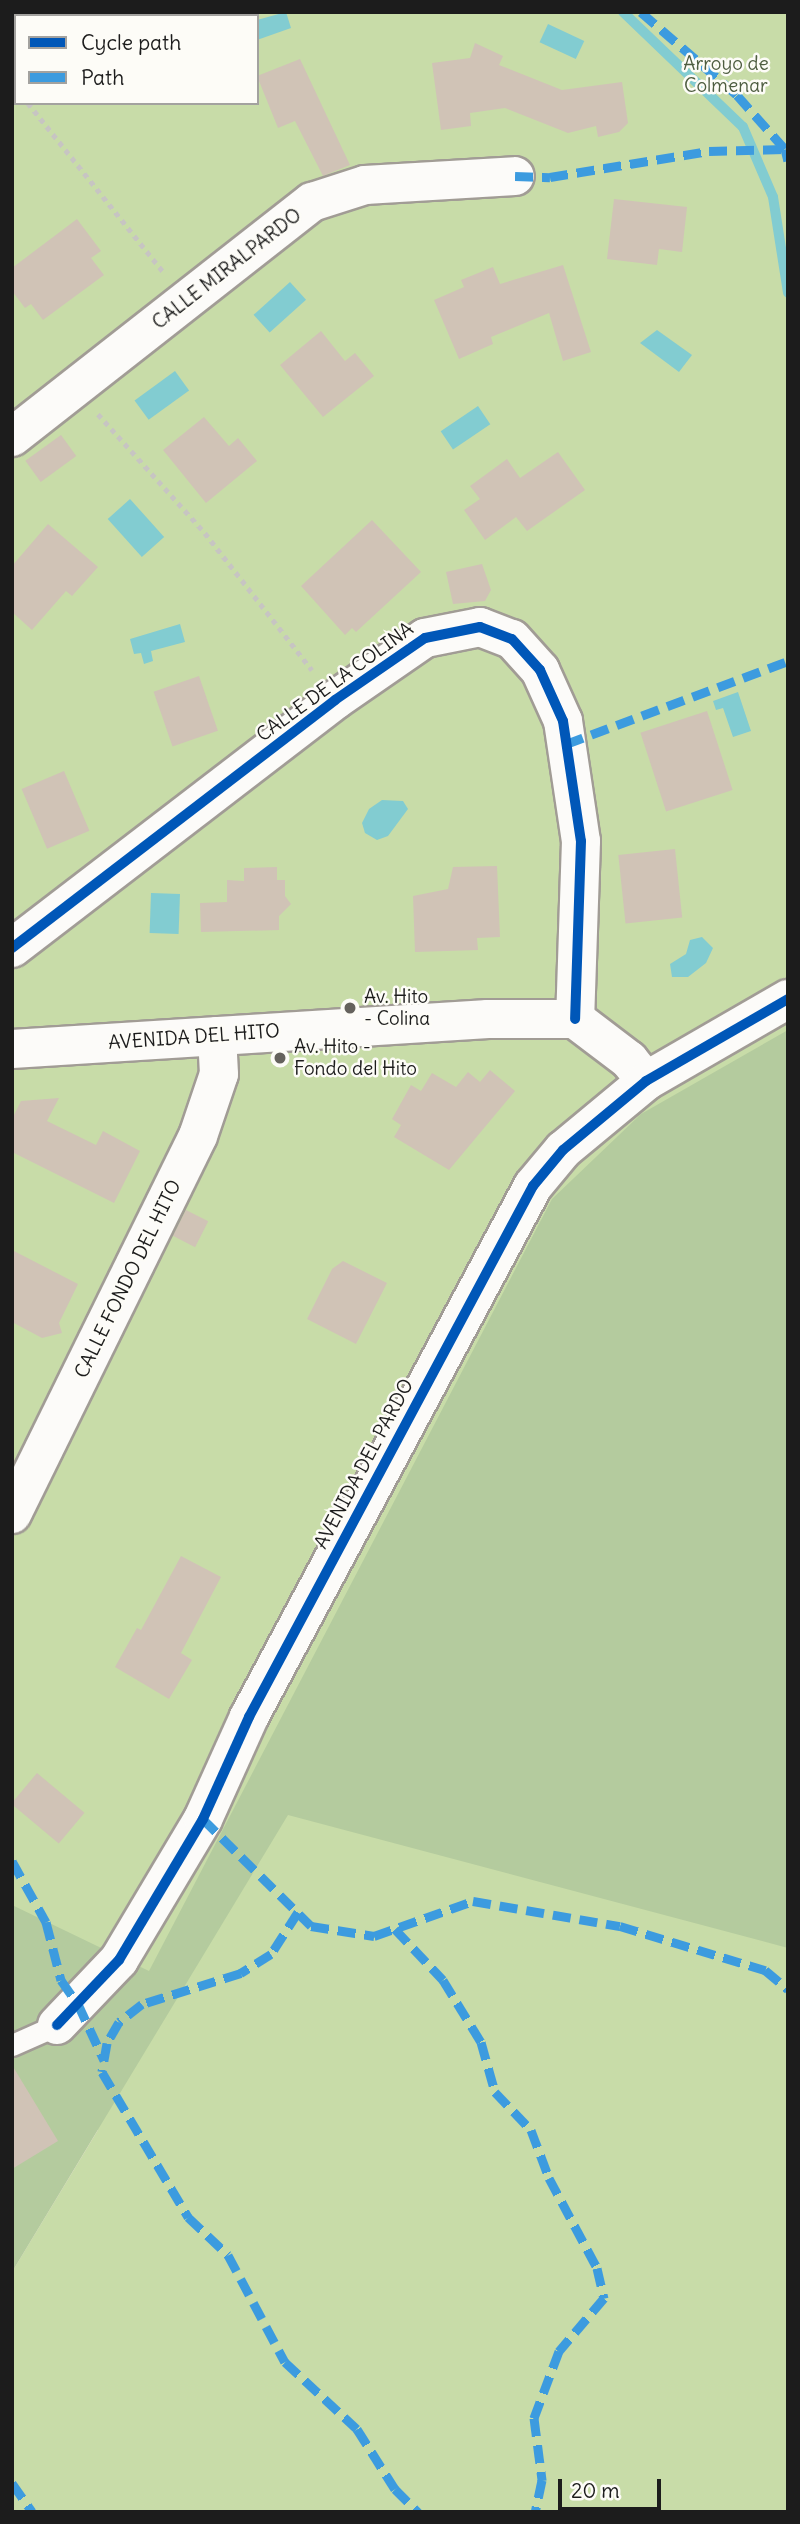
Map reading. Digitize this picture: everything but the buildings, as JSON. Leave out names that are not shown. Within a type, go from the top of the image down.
[{"type":"street","name":"CALLE MIRALPARDO","points":[[12,437],[312,201],[365,185],[515,176]]},
{"type":"street","name":"CALLE DE LA COLINA","points":[[12,948],[335,700],[425,638],[480,627],[512,639],[540,670],[563,721],[580,841],[575,1019]]},
{"type":"street","name":"AVENIDA DEL PARDO","points":[[57,2025],[119,1961],[203,1819],[249,1717],[533,1186],[563,1150],[646,1081],[788,999]]},
{"type":"street","name":"AVENIDA DEL HITO","points":[[12,1049],[488,1019],[575,1019]]},
{"type":"street","points":[[575,1019],[629,1060],[646,1081]]},
{"type":"street","name":"CALLE FONDO DEL HITO","points":[[12,1514],[198,1136],[219,1074],[217,1036]]},
{"type":"lane","points":[[12,2045],[57,2025]]},
{"type":"path","points":[[30,105],[187,300]]},
{"type":"path","points":[[74,387],[205,533],[335,700]]},
{"type":"green space","name":"Arroyo de Colmenar","points":[[12,12],[788,12],[788,2512],[12,2512],[12,2272],[98,2130],[12,1903]]},
{"type":"green space","points":[[788,1030],[788,1948],[288,1815],[12,2272],[12,1905],[149,1971],[552,1199],[641,1114]]},
{"type":"water","points":[[286,12],[291,28],[259,39],[259,19]]},
{"type":"water","points":[[548,24],[584,41],[576,59],[540,42]]},
{"type":"water","points":[[290,282],[306,300],[270,333],[254,315]]},
{"type":"water","points":[[657,330],[692,355],[679,372],[640,343]]},
{"type":"water","points":[[175,371],[189,390],[149,420],[135,400]]},
{"type":"water","points":[[478,406],[490,424],[453,449],[441,431]]},
{"type":"water","points":[[130,499],[164,537],[142,557],[108,519]]},
{"type":"water","points":[[180,624],[185,642],[151,651],[153,661],[144,664],[141,653],[134,654],[130,639]]},
{"type":"water","points":[[738,692],[751,731],[733,737],[723,708],[716,710],[713,701]]},
{"type":"water","points":[[382,800],[403,801],[408,809],[388,836],[377,840],[365,833],[362,823],[369,809]]},
{"type":"water","points":[[151,893],[180,894],[179,934],[150,933]]},
{"type":"water","points":[[702,937],[713,948],[706,963],[688,977],[672,977],[670,964],[686,954],[690,940]]},
{"type":"waterway","points":[[623,12],[743,127],[773,197],[788,293]]},
{"type":"marked path","points":[[641,12],[737,95],[785,149],[788,161]]},
{"type":"marked path","points":[[515,176],[550,177],[709,151],[785,149]]},
{"type":"marked path","points":[[566,744],[788,661]]},
{"type":"marked path","points":[[203,1819],[311,1926],[374,1936],[473,1901],[620,1926],[765,1970],[788,1989]]},
{"type":"marked path","points":[[12,1861],[46,1922],[61,1980],[78,2004],[104,2060]]},
{"type":"marked path","points":[[298,1912],[271,1954],[241,1973],[142,2004],[119,2022],[107,2043],[102,2072],[188,2217],[228,2255],[285,2362],[357,2429],[395,2489],[418,2512]]},
{"type":"marked path","points":[[395,1929],[443,1980],[481,2042],[495,2092],[531,2130],[549,2178],[597,2268],[604,2298],[559,2351],[534,2418],[542,2480],[535,2512]]},
{"type":"marked path","points":[[12,2483],[32,2512]]},
{"type":"cycle path","points":[[12,948],[335,700],[425,638],[480,627],[512,639],[540,670],[563,721],[581,841],[575,1019]]},
{"type":"cycle path","points":[[57,2025],[119,1960],[203,1819],[249,1717],[533,1186],[563,1150],[646,1081],[788,999]]},
{"type":"place","name":"Av. Hito - Colina","points":[[350,1008]]},
{"type":"place","name":"Av. Hito - Fondo del Hito","points":[[280,1058]]}]
